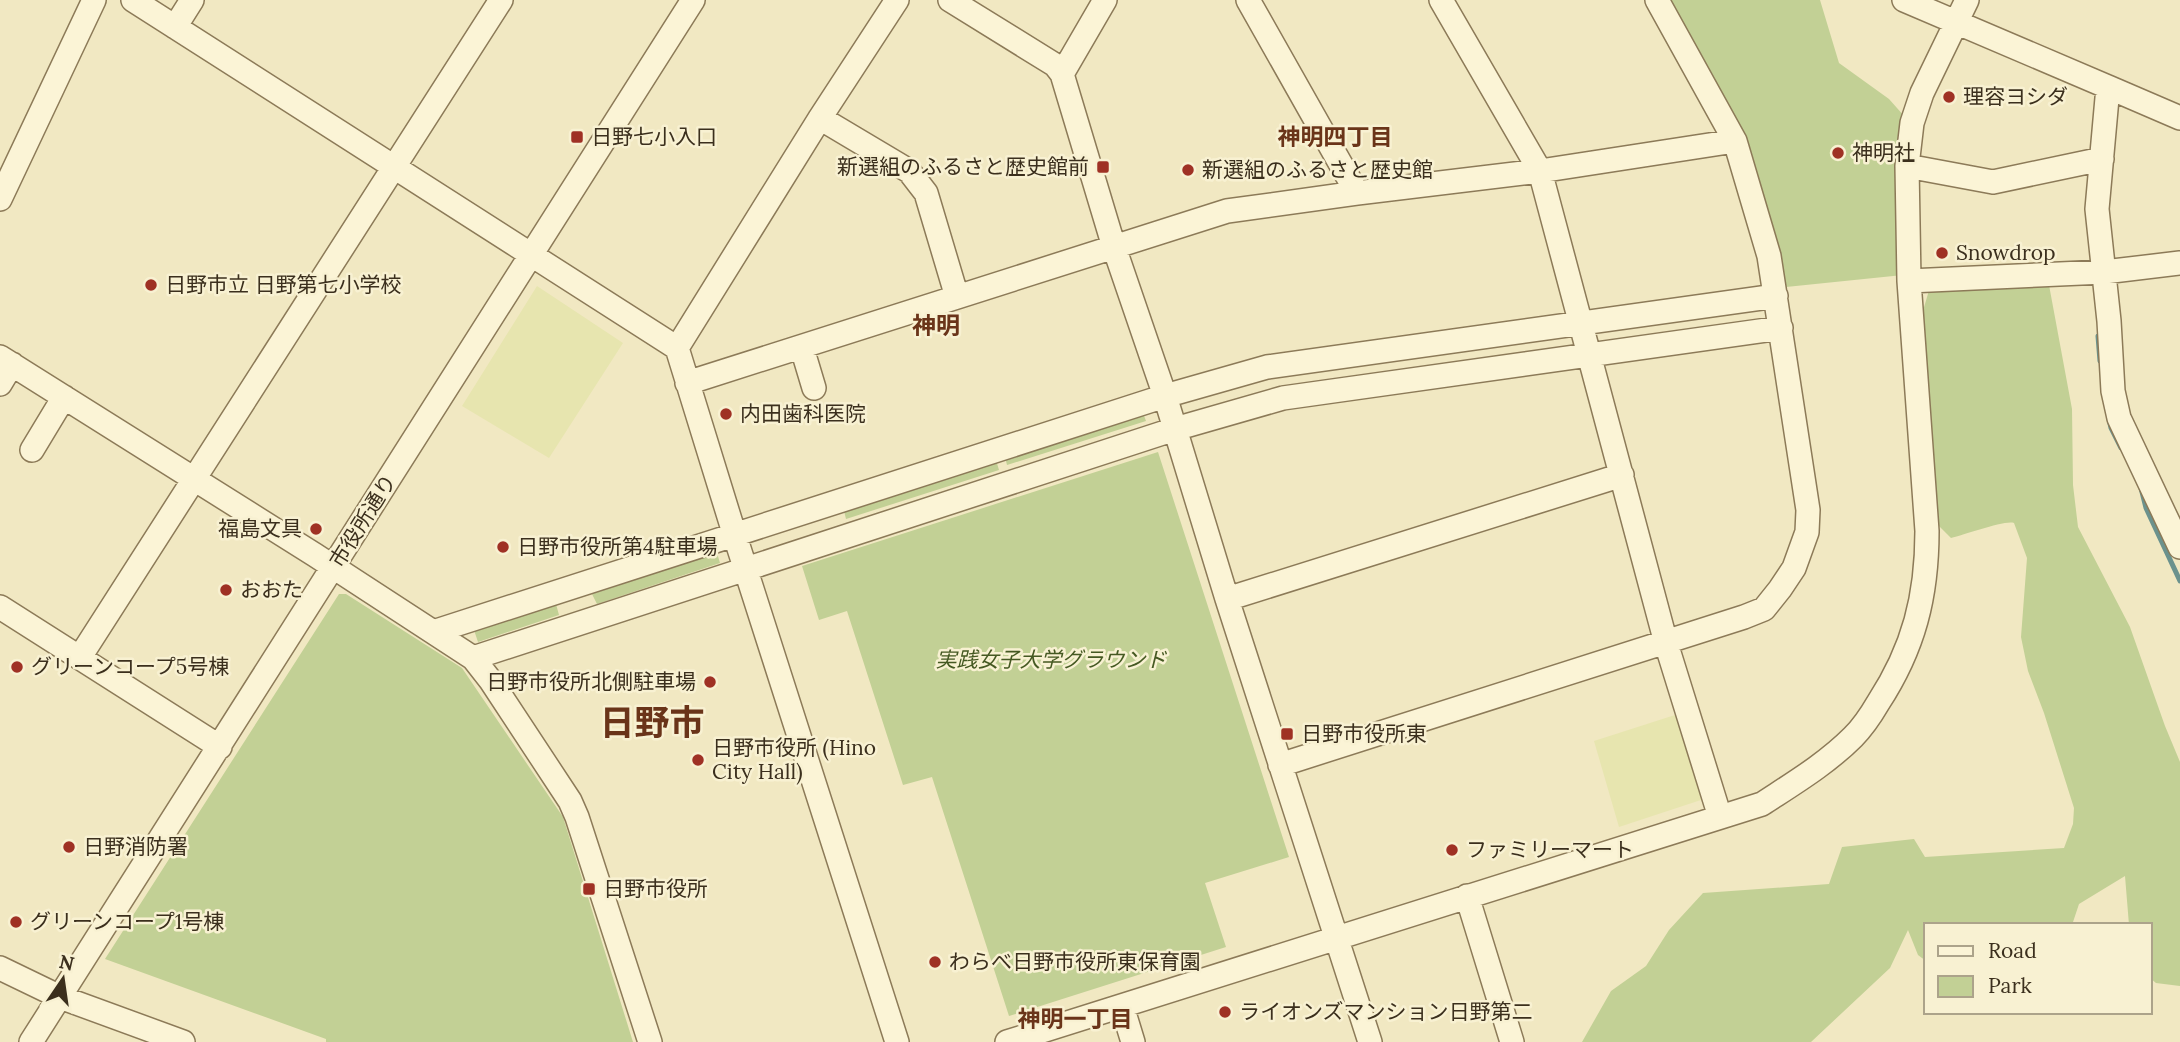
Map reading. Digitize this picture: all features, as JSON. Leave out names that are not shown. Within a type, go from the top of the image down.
[{"type":"street","points":[[0,199],[94,0]]},
{"type":"street","points":[[133,0],[677,348],[897,1042]]},
{"type":"street","points":[[175,27],[192,0]]},
{"type":"street","points":[[80,657],[501,0]]},
{"type":"street","name":"市役所通り","points":[[31,1042],[693,0]]},
{"type":"street","points":[[677,348],[897,0]]},
{"type":"street","points":[[950,0],[1055,65],[1062,74],[1114,247],[1166,396],[1227,599],[1370,1042]]},
{"type":"street","points":[[1062,74],[1104,0]]},
{"type":"street","points":[[1248,0],[1357,193]]},
{"type":"street","points":[[1441,0],[1540,171],[1666,643],[1720,817]]},
{"type":"street","points":[[1280,765],[1666,643],[1764,609],[1794,568],[1807,532],[1808,510],[1769,256],[1735,141],[1657,0]]},
{"type":"street","points":[[1904,0],[2180,118]]},
{"type":"street","points":[[1007,1042],[1762,804],[1834,755],[1855,735],[1891,684],[1912,639],[1924,587],[1927,531],[1909,281],[1907,166],[1912,123],[1922,93],[1967,0]]},
{"type":"street","points":[[2108,87],[2097,209],[2113,391],[2119,418],[2180,547]]},
{"type":"street","points":[[820,118],[909,171],[926,193],[957,297]]},
{"type":"street","points":[[687,383],[1227,211],[1540,171],[1735,141]]},
{"type":"street","points":[[1907,166],[1993,182],[2102,159]]},
{"type":"street","points":[[1909,281],[2104,272],[2180,263]]},
{"type":"street","points":[[433,632],[1166,396],[1267,367],[1776,296]]},
{"type":"street","points":[[472,658],[1175,429],[1283,398],[1781,328]]},
{"type":"street","points":[[802,348],[814,388]]},
{"type":"street","points":[[0,384],[6,361],[334,567],[472,658],[491,681],[574,809],[650,1042]]},
{"type":"street","points":[[32,450],[64,397]]},
{"type":"street","points":[[1227,599],[1622,475]]},
{"type":"street","points":[[0,607],[220,747]]},
{"type":"street","points":[[1467,896],[1511,1042]]},
{"type":"street","points":[[0,968],[60,997],[183,1042]]},
{"type":"street","points":[[1122,1006],[1133,1042]]},
{"type":"shaded area","points":[[537,286],[623,343],[549,458],[462,406]]},
{"type":"shaded area","points":[[1678,714],[1704,799],[1619,827],[1594,741]]},
{"type":"green space","points":[[1669,0],[1820,0],[1839,63],[1889,99],[1905,117],[1903,275],[1786,287],[1761,192],[1730,108]]},
{"type":"green space","points":[[2049,285],[2072,409],[2073,485],[2078,527],[2130,627],[2180,762],[2180,986],[2156,983],[2152,980],[2152,923],[2129,923],[2125,876],[2079,904],[2073,923],[1924,923],[1924,960],[1918,955],[1908,930],[1890,968],[1811,1042],[1582,1042],[1611,991],[1646,966],[1669,930],[1703,893],[1829,884],[1842,847],[1914,839],[1925,857],[2064,848],[2073,824],[2074,808],[2028,671],[2021,637],[2027,558],[2014,523],[1951,538],[1939,526],[1922,314],[1930,287]]},
{"type":"green space","points":[[1143,413],[1146,421],[1007,465],[1005,457]]},
{"type":"green space","name":"実践女子大学グラウンド","points":[[1158,452],[1289,857],[1205,883],[1226,947],[1009,1016],[932,777],[903,785],[847,611],[819,620],[802,566]]},
{"type":"green space","points":[[996,460],[999,470],[846,519],[844,511]]},
{"type":"green space","points":[[717,553],[720,563],[597,604],[592,594]]},
{"type":"green space","points":[[339,594],[346,594],[462,668],[563,817],[633,1042],[326,1042],[326,1039],[105,959]]},
{"type":"green space","points":[[556,604],[559,615],[478,642],[474,630]]},
{"type":"waterway","points":[[2098,336],[2100,361]]},
{"type":"waterway","points":[[2109,419],[2121,448]]},
{"type":"waterway","points":[[2141,488],[2146,508],[2180,581]]},
{"type":"place","name":"理容ヨシダ","points":[[1949,97]]},
{"type":"place","name":"日野七小入口","points":[[577,137]]},
{"type":"place","name":"神明社","points":[[1838,153]]},
{"type":"place","name":"新選組のふるさと歴史館前","points":[[1103,167]]},
{"type":"place","name":"新選組のふるさと歴史館","points":[[1188,170]]},
{"type":"place","name":"Snowdrop","points":[[1942,253]]},
{"type":"place","name":"日野市立 日野第七小学校","points":[[151,285]]},
{"type":"place","name":"内田歯科医院","points":[[726,414]]},
{"type":"place","name":"福島文具","points":[[316,529]]},
{"type":"place","name":"日野市役所第4駐車場","points":[[503,547]]},
{"type":"place","name":"おおた","points":[[226,590]]},
{"type":"place","name":"グリーンコープ5号棟","points":[[17,667]]},
{"type":"place","name":"日野市役所北側駐車場","points":[[710,682]]},
{"type":"place","name":"日野市役所東","points":[[1287,734]]},
{"type":"place","name":"日野市役所 (Hino City Hall)","points":[[698,760]]},
{"type":"place","name":"日野消防署","points":[[69,847]]},
{"type":"place","name":"ファミリーマート","points":[[1452,850]]},
{"type":"place","name":"日野市役所","points":[[589,889]]},
{"type":"place","name":"グリーンコープ1号棟","points":[[16,922]]},
{"type":"place","name":"わらべ日野市役所東保育園","points":[[935,962]]},
{"type":"place","name":"ライオンズマンション日野第二","points":[[1225,1012]]},
{"type":"district","name":"神明四丁目","points":[[1335,137]]},
{"type":"district","name":"神明","points":[[936,326]]},
{"type":"district","name":"日野市","points":[[652,723]]},
{"type":"district","name":"神明一丁目","points":[[1075,1019]]}]
